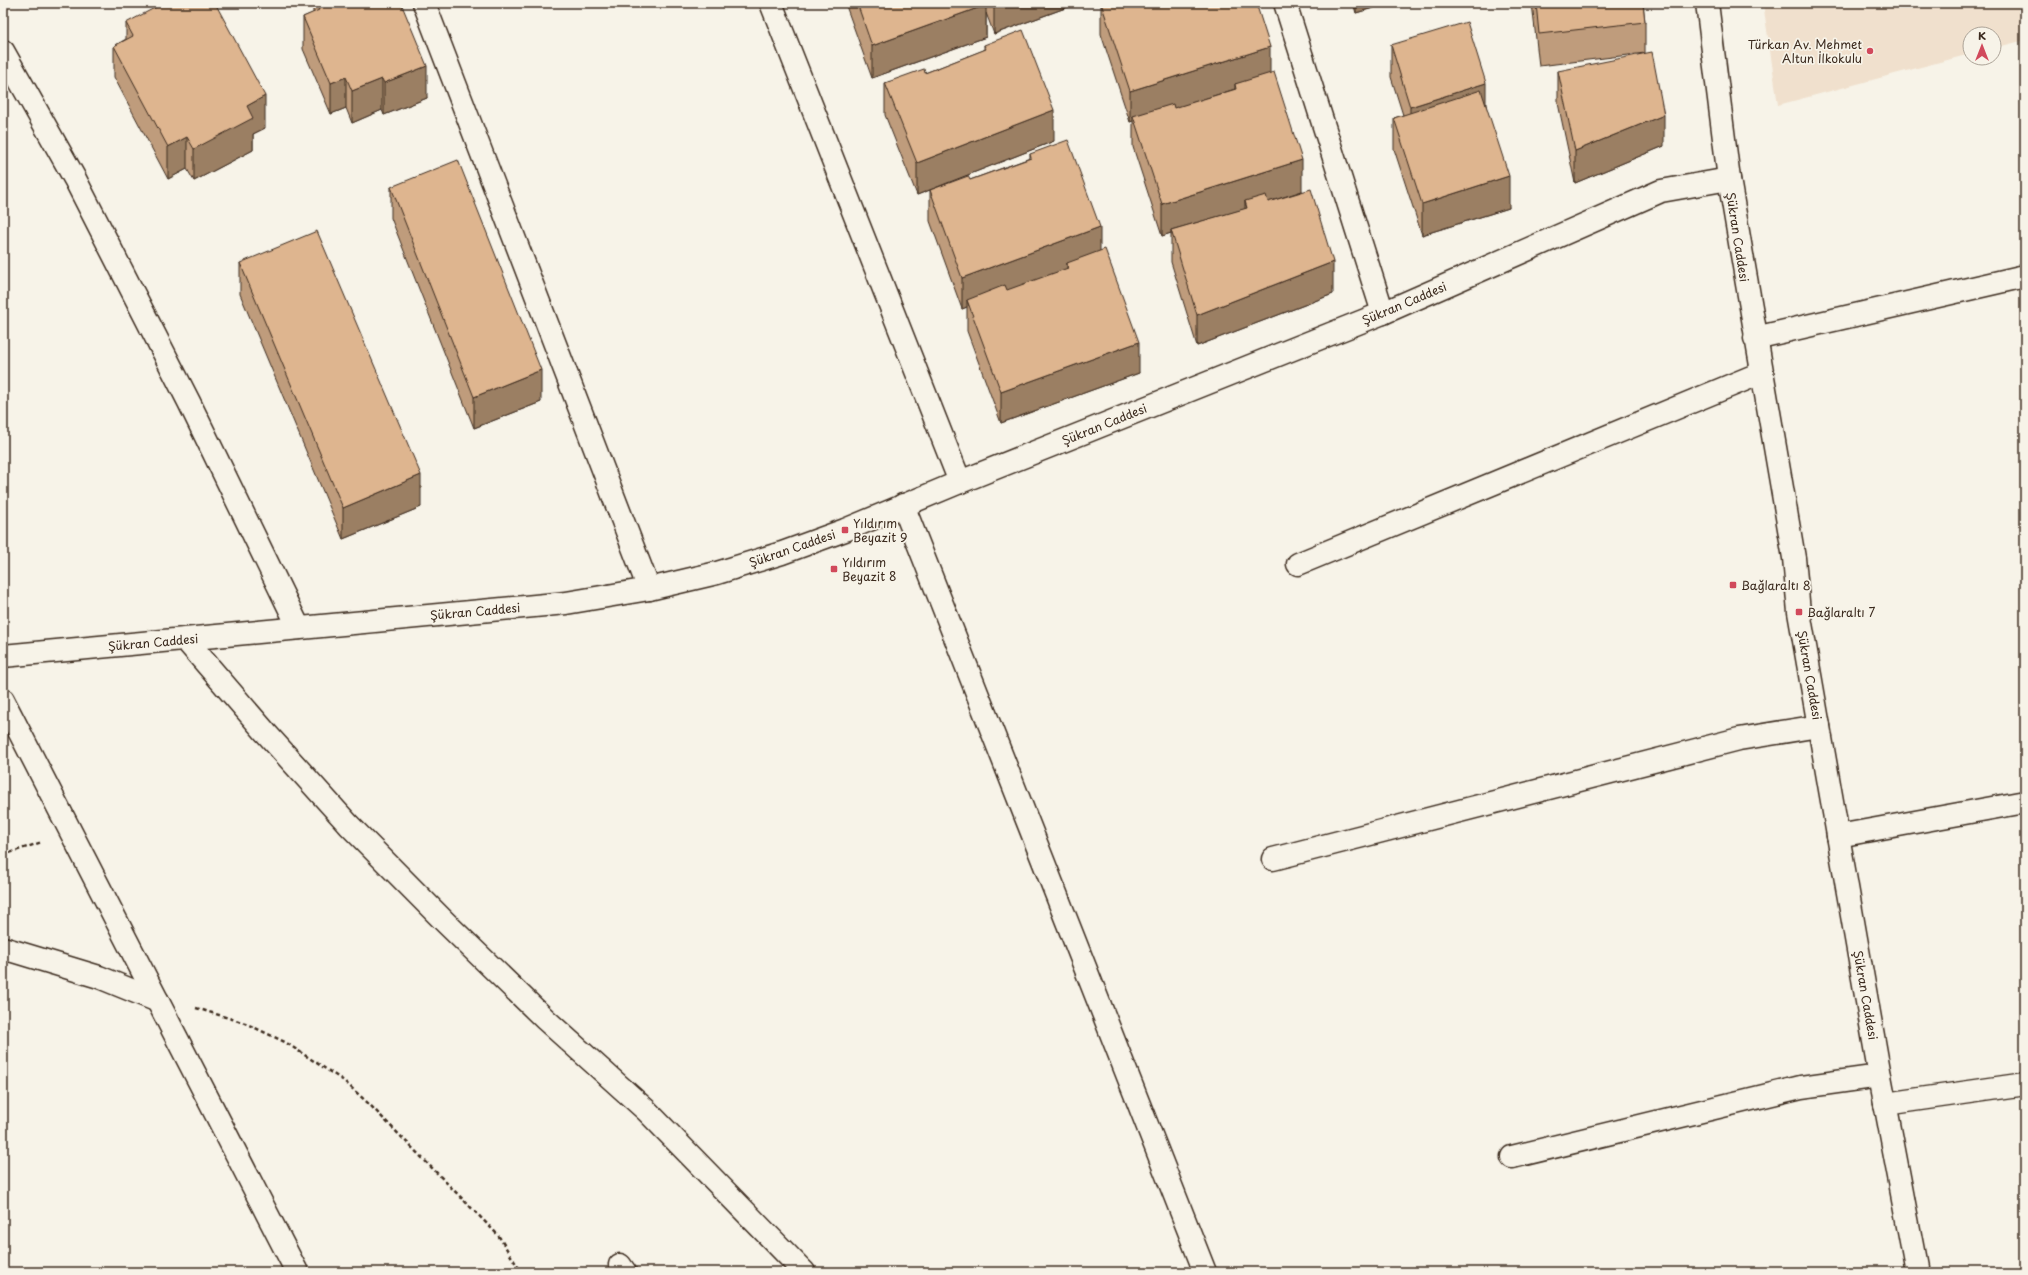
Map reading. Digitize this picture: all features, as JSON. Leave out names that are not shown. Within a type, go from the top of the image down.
[{"type":"street","points":[[424,3],[649,589]]},
{"type":"street","points":[[771,3],[960,482]]},
{"type":"street","points":[[1285,3],[1383,313]]},
{"type":"street","points":[[1707,3],[1729,179]]},
{"type":"street","points":[[3,51],[75,179],[189,402],[299,628]]},
{"type":"street","name":"Şükran Caddesi","points":[[3,656],[566,603],[649,589],[717,573],[782,553],[845,530],[960,482],[1383,313],[1661,191],[1729,179],[1761,373],[1794,558],[1799,612],[1885,1104],[1917,1272]]},
{"type":"street","points":[[1755,338],[2025,276]]},
{"type":"street","points":[[1298,564],[1761,373]]},
{"type":"street","points":[[904,505],[1205,1272]]},
{"type":"street","points":[[184,639],[349,825],[440,918],[545,1019],[647,1111],[804,1272]]},
{"type":"street","points":[[3,700],[297,1272]]},
{"type":"street","points":[[1274,859],[1739,739],[1819,726]]},
{"type":"street","points":[[1838,836],[2025,802]]},
{"type":"street","points":[[3,948],[99,977],[158,1000]]},
{"type":"street","points":[[1512,1157],[1801,1087],[1880,1076]]},
{"type":"street","points":[[1885,1104],[2025,1084]]},
{"type":"path","points":[[3,856],[39,842],[72,834]]},
{"type":"path","points":[[158,1000],[202,1009],[245,1023],[285,1042],[316,1060],[344,1081],[370,1105],[498,1236],[521,1272]]},
{"type":"shaded area","name":"Türkan Av. Mehmet Altun İlkokulu","points":[[1763,3],[2025,3],[2025,40],[2002,46],[2002,26],[1962,26],[1962,56],[1778,105]]},
{"type":"building","points":[[164,3],[215,3],[265,96],[247,106],[253,118],[194,149],[187,137],[168,147],[114,46],[133,36],[126,23]]},
{"type":"building","points":[[316,3],[401,3],[427,66],[384,83],[382,79],[352,91],[346,77],[331,83],[303,17],[319,10]]},
{"type":"building","points":[[857,3],[985,3],[986,5],[872,46]]},
{"type":"building","points":[[1101,3],[1256,3],[1270,47],[1130,91]]},
{"type":"building","points":[[1536,3],[1643,3],[1645,22],[1539,34]]},
{"type":"building","points":[[1467,22],[1486,83],[1410,107],[1391,45]]},
{"type":"building","points":[[1023,30],[1054,110],[917,163],[885,83],[924,69],[925,73],[986,49],[984,45]]},
{"type":"building","points":[[1652,52],[1664,115],[1575,151],[1558,71]]},
{"type":"building","points":[[1274,72],[1302,160],[1162,204],[1133,116],[1173,104],[1174,108],[1236,89],[1235,84]]},
{"type":"building","points":[[1481,90],[1509,176],[1422,204],[1394,118]]},
{"type":"building","points":[[1068,140],[1100,227],[962,278],[930,190],[968,176],[970,180],[1031,158],[1030,154]]},
{"type":"building","points":[[458,160],[541,370],[474,397],[391,187]]},
{"type":"building","points":[[1311,189],[1333,262],[1197,315],[1171,230],[1247,208],[1245,201],[1266,195],[1268,202]]},
{"type":"building","points":[[317,231],[421,475],[343,508],[240,263]]},
{"type":"building","points":[[1105,249],[1139,342],[1001,392],[967,300],[1005,285],[1007,290],[1068,268],[1067,263]]},
{"type":"place","name":"Türkan Av. Mehmet Altun İlkokulu","points":[[1870,51]]},
{"type":"place","name":"Yıldırım Beyazit 9","points":[[845,530]]},
{"type":"place","name":"Yıldırım Beyazit 8","points":[[834,569]]},
{"type":"place","name":"Bağlaraltı 8","points":[[1733,585]]},
{"type":"place","name":"Bağlaraltı 7","points":[[1799,612]]}]
